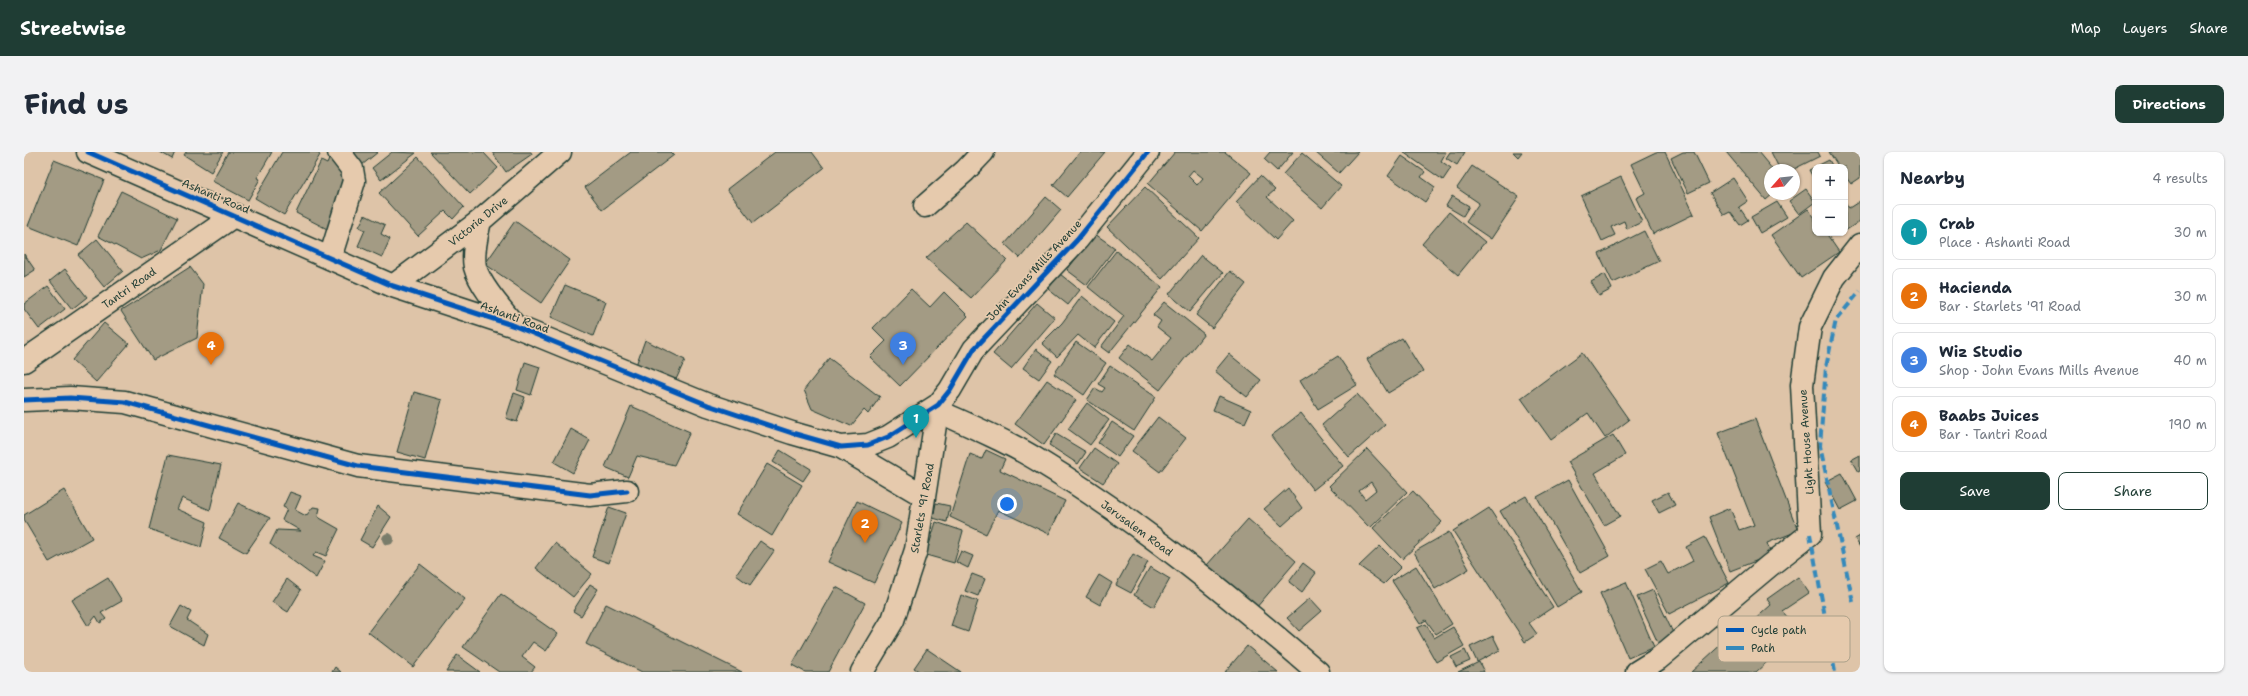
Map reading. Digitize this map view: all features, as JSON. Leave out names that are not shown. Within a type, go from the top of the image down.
[{"type":"street","name":"Ashanti Road","points":[[88,152],[235,215],[394,286],[515,326],[708,405],[764,424],[841,447],[924,496]]},
{"type":"street","points":[[330,258],[354,181],[352,169],[339,152]]},
{"type":"street","name":"Victoria Drive","points":[[394,286],[480,221],[560,152]]},
{"type":"street","points":[[925,206],[965,171],[982,152]]},
{"type":"street","name":"John Evans Mills Avenue","points":[[938,408],[974,350],[1077,240],[1148,152]]},
{"type":"street","name":"Tantri Road","points":[[24,361],[235,215]]},
{"type":"street","points":[[480,221],[475,244],[475,267],[490,296],[515,326]]},
{"type":"street","name":"Light House Avenue","points":[[1637,672],[1658,659],[1769,566],[1810,534],[1802,385],[1810,327],[1834,278],[1860,245]]},
{"type":"street","points":[[24,400],[70,398],[125,402],[358,466],[590,495],[627,491]]},
{"type":"street","name":"Ashanti Road","points":[[841,447],[868,445],[888,437],[938,408]]},
{"type":"street","name":"Starlets '91 Road","points":[[862,672],[893,620],[916,550],[938,408]]},
{"type":"street","name":"Jerusalem Road","points":[[938,408],[1041,462],[1129,521],[1235,601],[1318,672]]},
{"type":"building","points":[[160,152],[175,152],[172,159]]},
{"type":"building","points":[[186,152],[223,152],[211,172],[184,155]]},
{"type":"building","points":[[228,152],[272,152],[257,178],[260,179],[248,200],[212,181]]},
{"type":"building","points":[[282,152],[316,152],[320,155],[284,215],[255,198]]},
{"type":"building","points":[[352,152],[378,152],[362,165]]},
{"type":"building","points":[[392,152],[416,153],[381,180],[372,168]]},
{"type":"building","points":[[430,152],[483,152],[498,168],[470,194]]},
{"type":"building","points":[[492,152],[531,152],[532,154],[506,172]]},
{"type":"building","points":[[631,152],[671,152],[674,155],[602,210],[585,187]]},
{"type":"building","points":[[775,152],[812,152],[824,168],[753,223],[727,189]]},
{"type":"building","points":[[1080,152],[1105,152],[1067,197],[1053,185]]},
{"type":"building","points":[[1175,152],[1225,152],[1251,173],[1202,231],[1148,184]],"holes":[[[1193,170],[1203,178],[1197,185],[1188,176]]]},
{"type":"building","points":[[1270,152],[1293,152],[1277,171],[1264,159]]},
{"type":"building","points":[[1315,152],[1358,152],[1339,173]]},
{"type":"building","points":[[1403,152],[1446,152],[1441,161],[1451,168],[1443,180]]},
{"type":"building","points":[[1450,152],[1465,152],[1457,165],[1446,158]]},
{"type":"building","points":[[1513,152],[1522,152],[1518,157]]},
{"type":"building","points":[[1656,152],[1665,152],[1694,214],[1653,234],[1636,198],[1645,193],[1631,164]]},
{"type":"building","points":[[1683,152],[1694,152],[1709,183],[1688,193],[1671,158]]},
{"type":"building","points":[[1726,152],[1758,152],[1768,164],[1764,164],[1764,198]]},
{"type":"building","points":[[1771,152],[1818,152],[1820,156],[1800,166],[1800,164],[1777,164]]},
{"type":"building","points":[[1829,152],[1860,152],[1860,178],[1851,184],[1848,180],[1848,164],[1837,164]]},
{"type":"building","points":[[1302,153],[1341,186],[1322,208],[1283,174]]},
{"type":"building","points":[[331,155],[343,162],[338,170],[352,176],[331,231],[296,213],[321,161],[327,164]]},
{"type":"building","points":[[1402,156],[1425,172],[1421,177],[1435,187],[1425,202],[1388,176]]},
{"type":"building","points":[[418,157],[464,207],[453,219],[445,211],[418,236],[379,193]]},
{"type":"building","points":[[54,160],[104,180],[78,246],[28,226]]},
{"type":"building","points":[[1829,160],[1831,164],[1821,164]]},
{"type":"building","points":[[1472,166],[1519,197],[1491,239],[1466,222],[1479,203],[1457,188]]},
{"type":"building","points":[[1812,168],[1812,176],[1809,170]]},
{"type":"building","points":[[1260,176],[1275,190],[1267,197],[1293,221],[1276,240],[1236,202]]},
{"type":"building","points":[[1621,177],[1642,222],[1627,229],[1624,221],[1611,227],[1615,235],[1602,241],[1581,196]]},
{"type":"building","points":[[1733,178],[1748,201],[1739,207],[1748,220],[1740,225],[1730,212],[1724,215],[1710,193]]},
{"type":"building","points":[[1145,187],[1199,238],[1162,279],[1107,227]]},
{"type":"building","points":[[1806,189],[1812,198],[1812,204],[1799,214],[1789,201],[1800,200],[1800,193]]},
{"type":"building","points":[[121,191],[177,218],[161,250],[141,259],[98,236]]},
{"type":"building","points":[[1452,196],[1469,206],[1463,216],[1446,206]]},
{"type":"building","points":[[1046,197],[1061,210],[1020,258],[1005,244]]},
{"type":"building","points":[[1860,201],[1860,221],[1848,229],[1848,206],[1849,208]]},
{"type":"building","points":[[1777,202],[1787,217],[1760,233],[1751,217]]},
{"type":"building","points":[[1808,209],[1812,214],[1812,236],[1828,236],[1839,252],[1801,278],[1771,235]]},
{"type":"building","points":[[1449,212],[1485,242],[1458,275],[1422,244]]},
{"type":"building","points":[[365,215],[385,225],[381,234],[390,239],[382,257],[358,246],[365,230],[359,227]]},
{"type":"building","points":[[515,221],[570,260],[541,303],[485,264]]},
{"type":"building","points":[[966,222],[1007,260],[971,298],[926,258]]},
{"type":"building","points":[[1644,231],[1659,261],[1613,283],[1599,254]]},
{"type":"building","points":[[1095,234],[1115,248],[1087,285],[1067,270]]},
{"type":"building","points":[[97,239],[123,271],[104,287],[78,255]]},
{"type":"building","points":[[1116,251],[1162,287],[1109,353],[1101,347],[1124,316],[1088,287]]},
{"type":"building","points":[[24,254],[35,270],[24,277]]},
{"type":"building","points":[[1201,255],[1223,273],[1190,312],[1169,294]]},
{"type":"building","points":[[190,267],[203,284],[197,338],[153,360],[121,311]]},
{"type":"building","points":[[65,269],[87,297],[72,309],[50,281]]},
{"type":"building","points":[[1230,271],[1246,284],[1212,328],[1196,315]]},
{"type":"building","points":[[1060,274],[1080,290],[1068,305],[1048,289]]},
{"type":"building","points":[[1605,274],[1612,289],[1599,296],[1591,282]]},
{"type":"building","points":[[565,285],[606,302],[593,336],[551,317]]},
{"type":"building","points":[[48,286],[65,309],[39,329],[24,309],[24,304]]},
{"type":"building","points":[[911,289],[930,307],[944,292],[968,316],[900,386],[870,357],[886,341],[873,328]]},
{"type":"building","points":[[1082,296],[1114,322],[1094,348],[1078,335],[1057,357],[1042,343],[1062,323]]},
{"type":"building","points":[[1164,302],[1204,334],[1160,390],[1119,358],[1130,344],[1152,361],[1171,338],[1157,327],[1161,321],[1153,315]]},
{"type":"building","points":[[1037,303],[1055,318],[1011,369],[993,354]]},
{"type":"building","points":[[104,323],[129,344],[96,382],[72,360]]},
{"type":"building","points":[[1402,338],[1423,372],[1388,393],[1367,359]]},
{"type":"building","points":[[645,340],[685,360],[673,386],[636,365]]},
{"type":"building","points":[[1076,342],[1106,363],[1084,395],[1054,374]]},
{"type":"building","points":[[1036,349],[1052,361],[1039,379],[1023,368]]},
{"type":"building","points":[[1582,353],[1629,420],[1605,438],[1588,413],[1551,440],[1521,398]]},
{"type":"building","points":[[1229,354],[1261,380],[1247,397],[1215,371]]},
{"type":"building","points":[[1338,356],[1357,385],[1318,409],[1300,380]]},
{"type":"building","points":[[829,358],[880,397],[868,414],[864,410],[851,426],[812,409],[804,390]]},
{"type":"building","points":[[525,362],[540,367],[531,395],[517,390]]},
{"type":"building","points":[[1110,366],[1156,397],[1134,431],[1087,400],[1095,388],[1102,392],[1105,388],[1098,384]]},
{"type":"building","points":[[1047,380],[1076,400],[1044,445],[1015,424]]},
{"type":"building","points":[[414,392],[442,400],[425,460],[397,452]]},
{"type":"building","points":[[514,393],[525,397],[517,422],[506,418]]},
{"type":"building","points":[[1357,394],[1385,425],[1349,457],[1322,425]]},
{"type":"building","points":[[1219,396],[1251,410],[1245,423],[1213,410]]},
{"type":"building","points":[[1087,403],[1109,420],[1090,445],[1068,429]]},
{"type":"building","points":[[631,406],[690,432],[674,465],[637,456],[628,477],[605,467]]},
{"type":"building","points":[[1301,413],[1343,466],[1313,490],[1271,436]]},
{"type":"building","points":[[1158,417],[1186,438],[1160,472],[1132,451]]},
{"type":"building","points":[[1755,419],[1798,531],[1767,543],[1771,555],[1730,571],[1709,517],[1730,508],[1739,530],[1754,525],[1718,433]]},
{"type":"building","points":[[1112,422],[1133,436],[1118,457],[1098,443]]},
{"type":"building","points":[[571,429],[590,440],[573,473],[554,462]]},
{"type":"building","points":[[1056,434],[1086,452],[1078,464],[1049,445]]},
{"type":"building","points":[[1613,435],[1625,455],[1595,473],[1620,516],[1604,525],[1567,462]]},
{"type":"building","points":[[1094,448],[1117,464],[1103,483],[1080,468]]},
{"type":"building","points":[[1367,449],[1407,492],[1370,528],[1329,486]],"holes":[[[1371,482],[1376,490],[1365,499],[1359,491]]]},
{"type":"building","points":[[780,450],[811,469],[803,481],[773,462]]},
{"type":"building","points":[[986,450],[1005,459],[1000,470],[1065,501],[1049,534],[998,510],[986,534],[950,517],[970,454],[982,459]]},
{"type":"building","points":[[168,455],[221,465],[210,510],[182,498],[177,509],[207,522],[201,547],[149,529]]},
{"type":"building","points":[[1860,455],[1860,471],[1858,472],[1851,460]]},
{"type":"building","points":[[767,464],[802,485],[772,536],[737,514]]},
{"type":"building","points":[[1842,473],[1857,501],[1840,510],[1825,482]]},
{"type":"building","points":[[1568,480],[1610,556],[1580,573],[1537,497]]},
{"type":"building","points":[[1288,488],[1302,508],[1282,526],[1264,509]]},
{"type":"building","points":[[64,490],[92,538],[49,562],[24,520],[24,515]]},
{"type":"building","points":[[1413,491],[1442,522],[1402,559],[1373,528]]},
{"type":"building","points":[[290,492],[301,496],[295,510],[306,516],[313,507],[320,508],[318,517],[339,529],[326,556],[316,552],[313,556],[325,561],[316,578],[270,544],[277,530],[301,531],[282,520],[287,509],[283,507]]},
{"type":"building","points":[[1668,492],[1675,505],[1659,513],[1652,500]]},
{"type":"building","points":[[1526,496],[1582,592],[1557,607],[1500,511]]},
{"type":"building","points":[[857,501],[902,523],[874,583],[828,562]]},
{"type":"building","points":[[238,503],[270,518],[246,553],[219,538]]},
{"type":"building","points":[[936,503],[950,506],[947,522],[933,518]]},
{"type":"building","points":[[378,506],[391,517],[372,547],[360,540]]},
{"type":"building","points":[[609,507],[626,513],[609,563],[592,557]]},
{"type":"building","points":[[1489,508],[1553,607],[1529,623],[1537,634],[1525,642],[1453,531]]},
{"type":"building","points":[[1248,519],[1296,561],[1256,608],[1207,565]]},
{"type":"building","points":[[936,522],[963,531],[954,563],[926,555]]},
{"type":"building","points":[[1449,532],[1469,569],[1435,589],[1414,552]]},
{"type":"building","points":[[1860,536],[1860,547],[1855,539]]},
{"type":"building","points":[[1705,537],[1729,583],[1669,614],[1645,569],[1661,561],[1668,574],[1693,561],[1686,547]]},
{"type":"building","points":[[760,541],[774,551],[750,585],[736,575]]},
{"type":"building","points":[[555,543],[592,574],[573,597],[536,568]]},
{"type":"building","points":[[1380,546],[1401,567],[1384,584],[1359,566]]},
{"type":"building","points":[[961,551],[973,556],[968,568],[956,562]]},
{"type":"building","points":[[1133,554],[1148,562],[1131,593],[1116,585]]},
{"type":"building","points":[[1303,563],[1316,573],[1302,592],[1289,582]]},
{"type":"building","points":[[420,564],[465,599],[413,667],[368,632]]},
{"type":"building","points":[[1416,566],[1452,624],[1436,634],[1426,620],[1420,624],[1392,581]]},
{"type":"building","points":[[1150,567],[1170,579],[1154,607],[1134,595]]},
{"type":"building","points":[[972,574],[985,579],[978,596],[965,591]]},
{"type":"building","points":[[1099,575],[1112,583],[1100,605],[1086,597]]},
{"type":"building","points":[[1798,577],[1809,593],[1782,611],[1786,616],[1759,616],[1771,605],[1767,599]]},
{"type":"building","points":[[108,578],[122,601],[101,613],[106,619],[100,623],[96,616],[88,626],[72,600]]},
{"type":"building","points":[[287,579],[301,590],[288,612],[272,602]]},
{"type":"building","points":[[1626,582],[1654,647],[1628,658],[1600,593]]},
{"type":"building","points":[[590,584],[598,589],[581,616],[573,611]]},
{"type":"building","points":[[836,587],[865,603],[828,672],[805,672],[792,665]]},
{"type":"building","points":[[1653,590],[1674,635],[1658,643],[1637,597]]},
{"type":"building","points":[[501,594],[558,634],[546,651],[533,642],[522,657],[535,667],[531,672],[499,672],[463,647]]},
{"type":"building","points":[[961,595],[978,601],[968,632],[951,626]]},
{"type":"building","points":[[1310,598],[1322,611],[1299,631],[1287,618]]},
{"type":"building","points":[[606,604],[742,672],[642,672],[586,644]]},
{"type":"building","points":[[181,606],[191,612],[187,620],[208,634],[204,645],[170,626]]},
{"type":"building","points":[[1426,624],[1434,638],[1453,627],[1464,646],[1436,662],[1417,628]]},
{"type":"building","points":[[1493,636],[1500,650],[1477,662],[1470,647]]},
{"type":"building","points":[[1247,646],[1278,672],[1225,672]]},
{"type":"building","points":[[1718,647],[1718,662],[1767,662],[1756,672],[1691,672]]},
{"type":"building","points":[[927,649],[961,672],[920,672],[914,668]]},
{"type":"building","points":[[1465,650],[1470,661],[1456,667],[1451,657]]},
{"type":"building","points":[[457,655],[480,672],[446,672]]},
{"type":"building","points":[[1479,662],[1484,672],[1458,672]]},
{"type":"building","points":[[335,667],[341,672],[332,672]]},
{"type":"marked path","points":[[1853,602],[1820,446],[1826,367],[1836,320],[1860,291]]},
{"type":"marked path","points":[[1810,534],[1825,616]]},
{"type":"marked path","points":[[1833,662],[1835,672]]},
{"type":"cycle path","points":[[88,152],[393,286],[515,326],[708,405],[792,433],[841,447],[868,445],[888,437],[938,405],[950,390],[974,349],[1077,240],[1148,152]]},
{"type":"cycle path","points":[[24,400],[70,398],[125,402],[358,466],[590,495],[627,491]]},
{"type":"place","name":"Baabs Juices","points":[[211,365]]},
{"type":"place","name":"Wiz Studio","points":[[903,365]]},
{"type":"place","name":"Crab","points":[[916,438]]},
{"type":"place","name":"Hacienda","points":[[865,543]]}]
